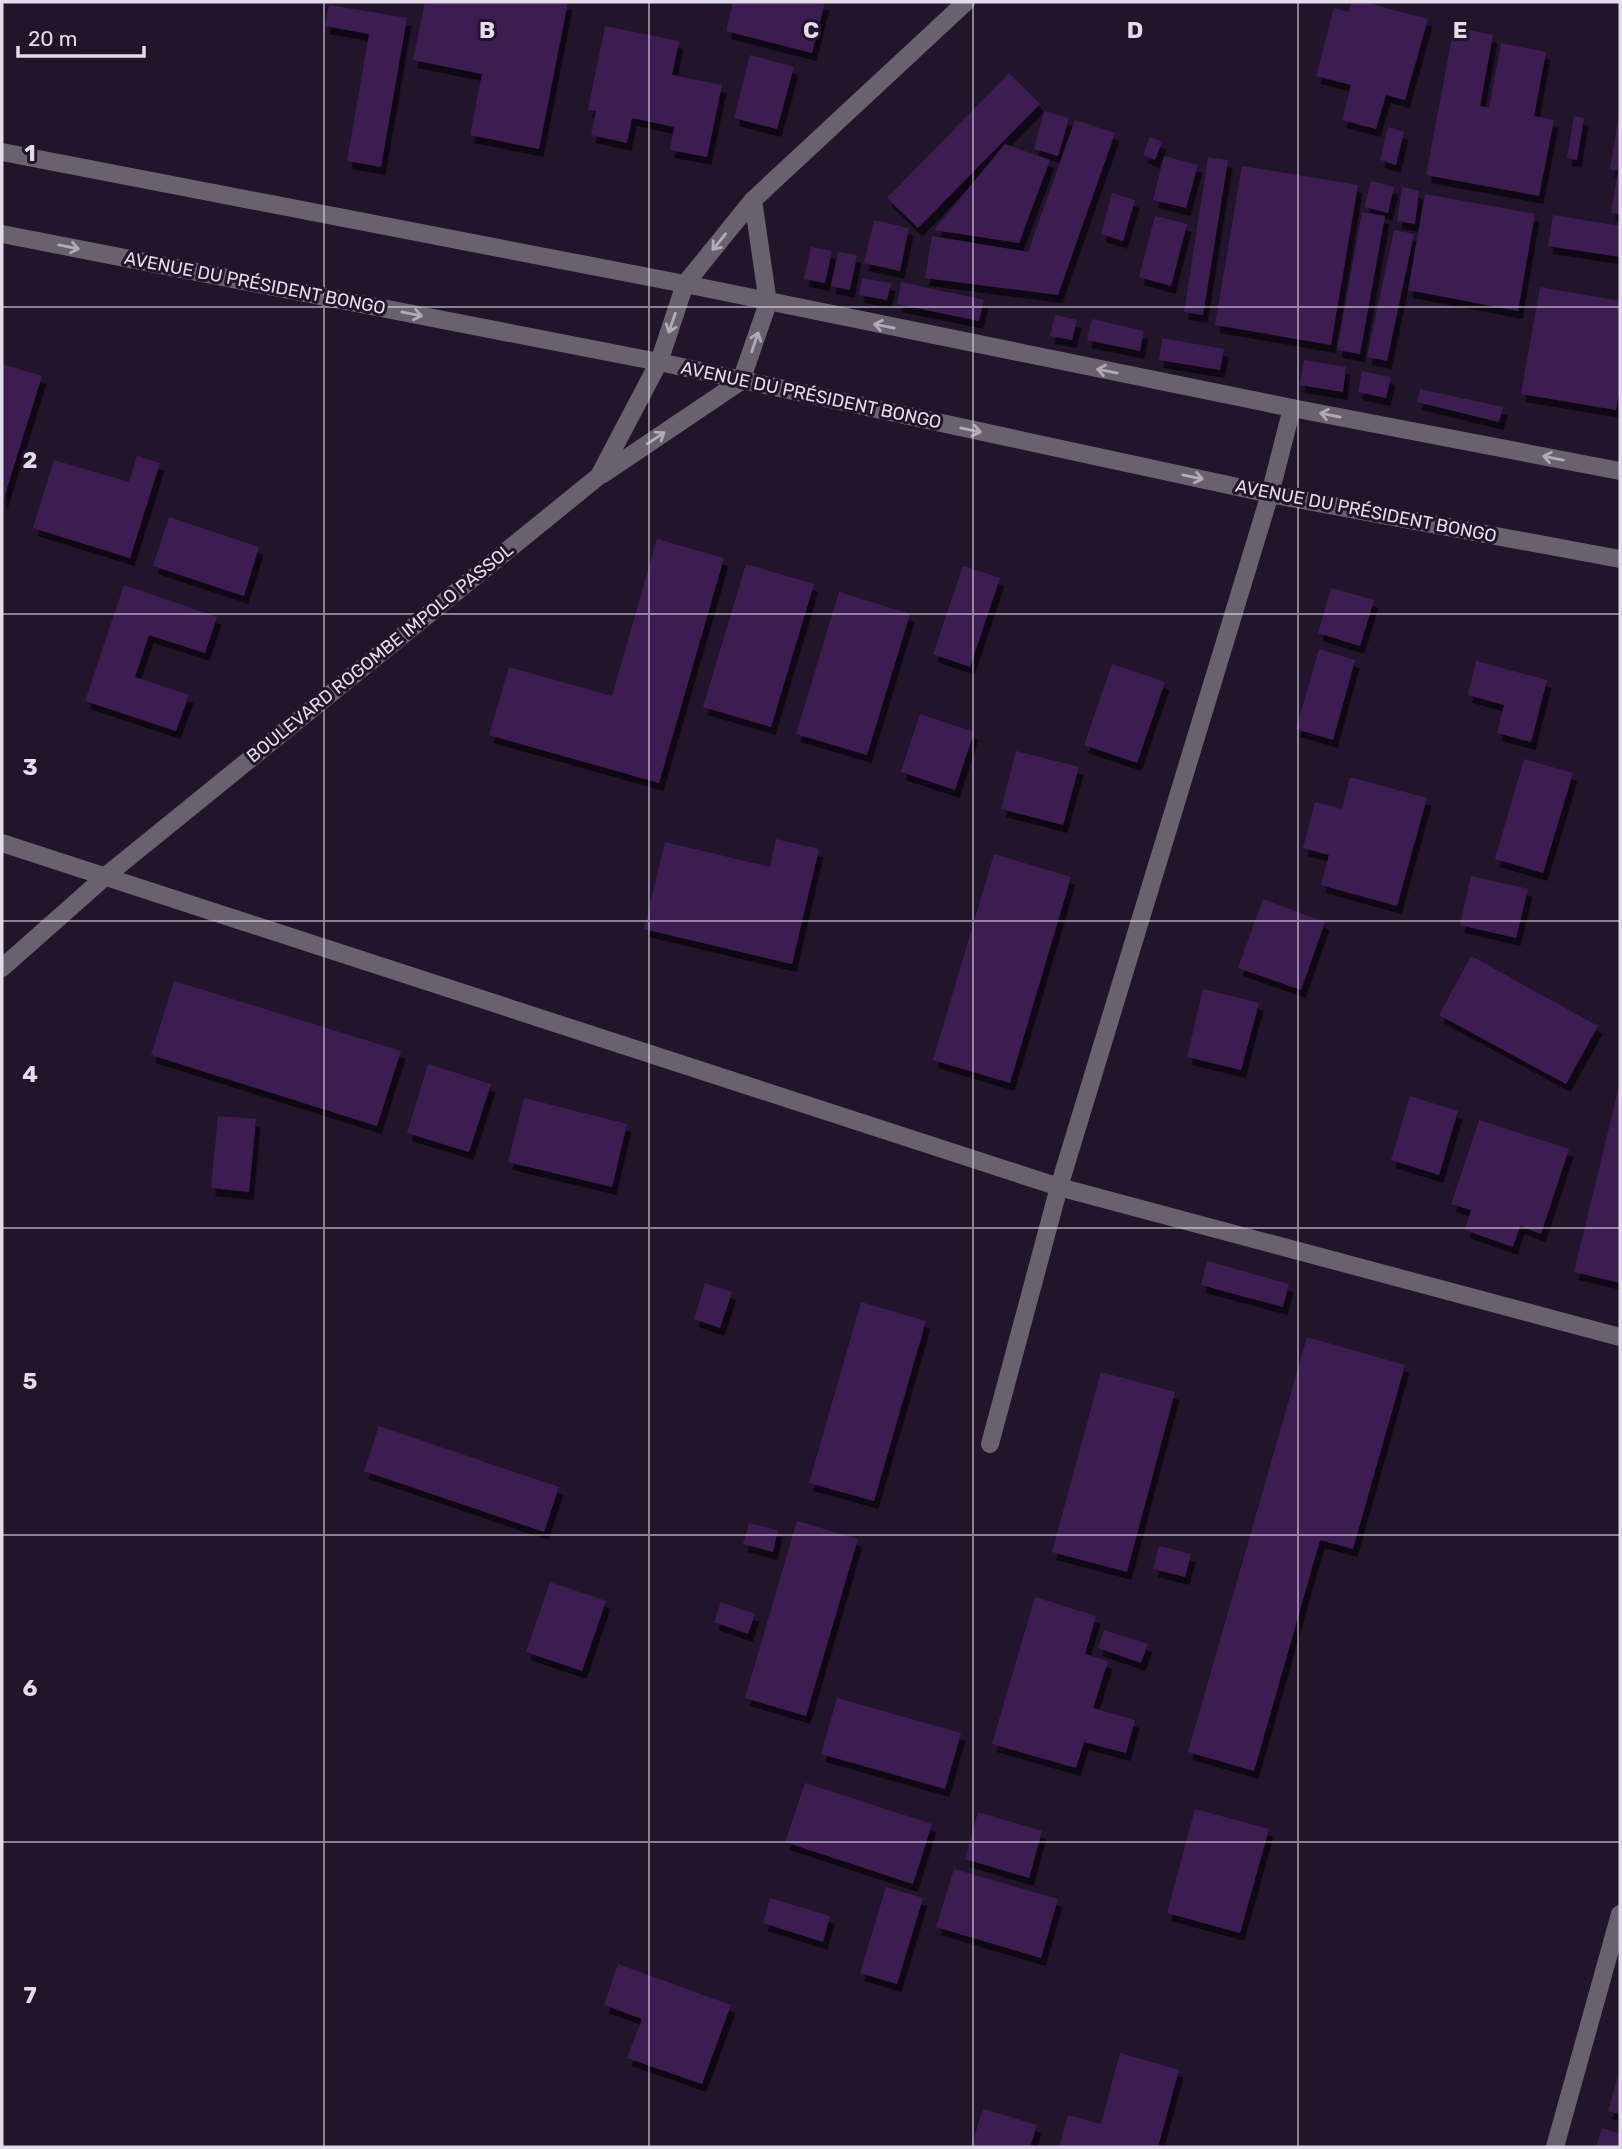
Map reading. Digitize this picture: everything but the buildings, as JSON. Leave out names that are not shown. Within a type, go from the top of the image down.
[{"type":"street","points":[[685,284],[753,200],[966,2]]},
{"type":"street","points":[[2,152],[685,284],[1292,408],[1620,471]]},
{"type":"street","points":[[599,476],[741,381],[768,303],[753,200]]},
{"type":"street","name":"AVENUE DU PRÉSIDENT BONGO","points":[[2,234],[659,362],[1270,494],[1620,559]]},
{"type":"street","name":"BOULEVARD ROGOMBE IMPOLO PASSOL","points":[[2,968],[107,875],[599,476],[659,362],[685,284]]},
{"type":"street","points":[[990,1444],[1059,1186],[1270,494],[1292,408]]},
{"type":"street","points":[[2,843],[1059,1186],[1620,1337]]},
{"type":"street","points":[[1556,2147],[1620,1914]]}]
